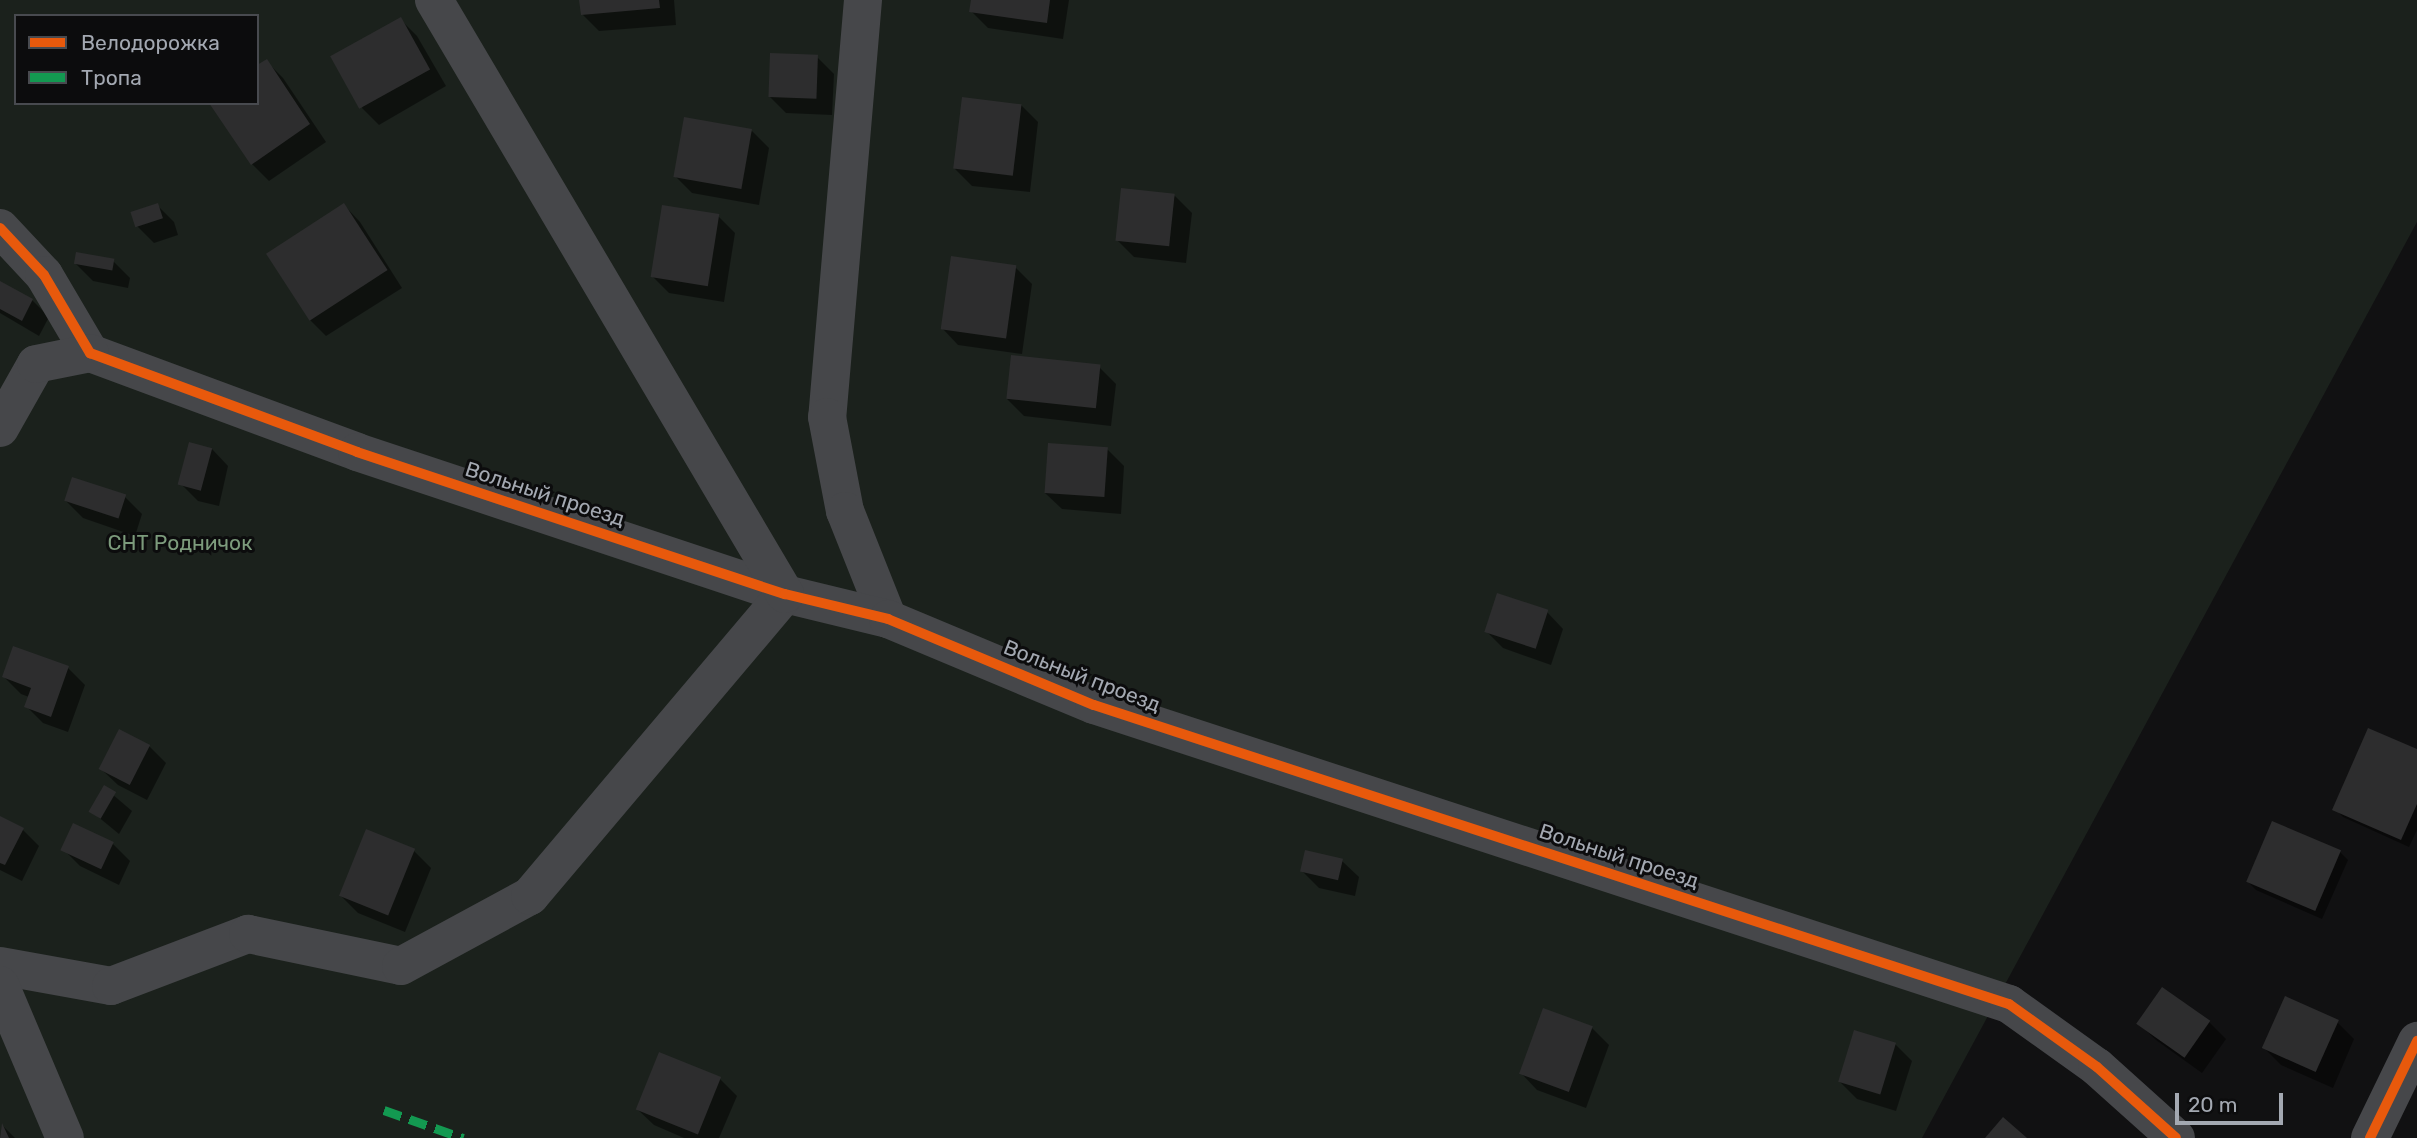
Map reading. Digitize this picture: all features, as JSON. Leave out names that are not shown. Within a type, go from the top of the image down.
[{"type":"street","points":[[0,966],[111,986],[248,933],[401,966],[530,896],[785,594],[434,0]]},
{"type":"street","points":[[863,0],[827,417],[845,511],[888,619]]},
{"type":"street","points":[[0,228],[44,275],[90,353],[36,365],[0,428]]},
{"type":"street","name":"Вольный проезд","points":[[90,353],[357,453],[785,594],[888,619],[1094,705],[2009,1004],[2096,1067],[2176,1138]]},
{"type":"street","points":[[0,985],[65,1138]]},
{"type":"street","points":[[2370,1138],[2417,1041]]},
{"type":"green space","name":"СНТ Родничок","points":[[0,0],[2417,0],[2417,222],[1922,1138],[0,1138]]},
{"type":"building","points":[[579,0],[659,0],[660,8],[581,15]]},
{"type":"building","points":[[971,0],[1050,0],[1047,23],[969,12]]},
{"type":"building","points":[[401,17],[430,69],[359,109],[330,56]]},
{"type":"building","points":[[770,53],[818,55],[816,99],[768,97]]},
{"type":"building","points":[[267,59],[310,124],[251,165],[210,105],[259,105],[259,64]]},
{"type":"building","points":[[962,97],[1022,104],[1013,176],[953,168]]},
{"type":"building","points":[[684,117],[752,129],[741,189],[673,177]]},
{"type":"building","points":[[1121,188],[1175,194],[1169,246],[1115,241]]},
{"type":"building","points":[[158,203],[163,218],[135,227],[130,212]]},
{"type":"building","points":[[344,203],[388,270],[310,321],[266,254]]},
{"type":"building","points":[[662,205],[719,214],[708,286],[651,277]]},
{"type":"building","points":[[76,252],[114,259],[112,271],[74,264]]},
{"type":"building","points":[[951,256],[1016,265],[1006,338],[941,329]]},
{"type":"building","points":[[0,281],[33,299],[22,321],[0,309]]},
{"type":"building","points":[[1011,355],[1101,364],[1096,408],[1006,399]]},
{"type":"building","points":[[189,442],[212,448],[201,491],[178,485]]},
{"type":"building","points":[[1048,443],[1108,447],[1104,497],[1045,493]]},
{"type":"building","points":[[72,477],[126,495],[118,518],[64,501]]},
{"type":"building","points":[[1497,593],[1548,610],[1536,649],[1484,632]]},
{"type":"building","points":[[13,646],[69,666],[51,717],[24,707],[31,688],[2,677]]},
{"type":"building","points":[[2368,728],[2417,749],[2417,804],[2401,840],[2332,810]]},
{"type":"building","points":[[119,729],[150,745],[130,785],[99,769]]},
{"type":"building","points":[[104,785],[116,792],[101,819],[88,812]]},
{"type":"building","points":[[0,816],[24,828],[5,865],[0,863]]},
{"type":"building","points":[[2272,821],[2341,850],[2315,911],[2246,882]]},
{"type":"building","points":[[73,823],[114,842],[101,869],[60,850]]},
{"type":"building","points":[[366,829],[415,849],[388,916],[339,896]]},
{"type":"building","points":[[1305,850],[1343,859],[1338,880],[1300,871]]},
{"type":"building","points":[[2162,987],[2210,1021],[2185,1058],[2136,1024]]},
{"type":"building","points":[[2285,996],[2339,1020],[2316,1072],[2262,1048]]},
{"type":"building","points":[[1543,1008],[1593,1026],[1569,1092],[1519,1074]]},
{"type":"building","points":[[1854,1030],[1896,1043],[1880,1095],[1838,1082]]},
{"type":"building","points":[[659,1052],[721,1077],[698,1135],[636,1109]]},
{"type":"building","points":[[2003,1117],[2027,1138],[1985,1138]]},
{"type":"building","points":[[2,1123],[9,1138],[0,1138]]},
{"type":"marked path","points":[[384,1110],[463,1138]]},
{"type":"cycle path","points":[[0,228],[44,275],[90,353],[357,452],[785,594],[888,619],[1094,705],[2009,1004],[2097,1067],[2176,1138]]},
{"type":"cycle path","points":[[2370,1138],[2417,1041]]}]
